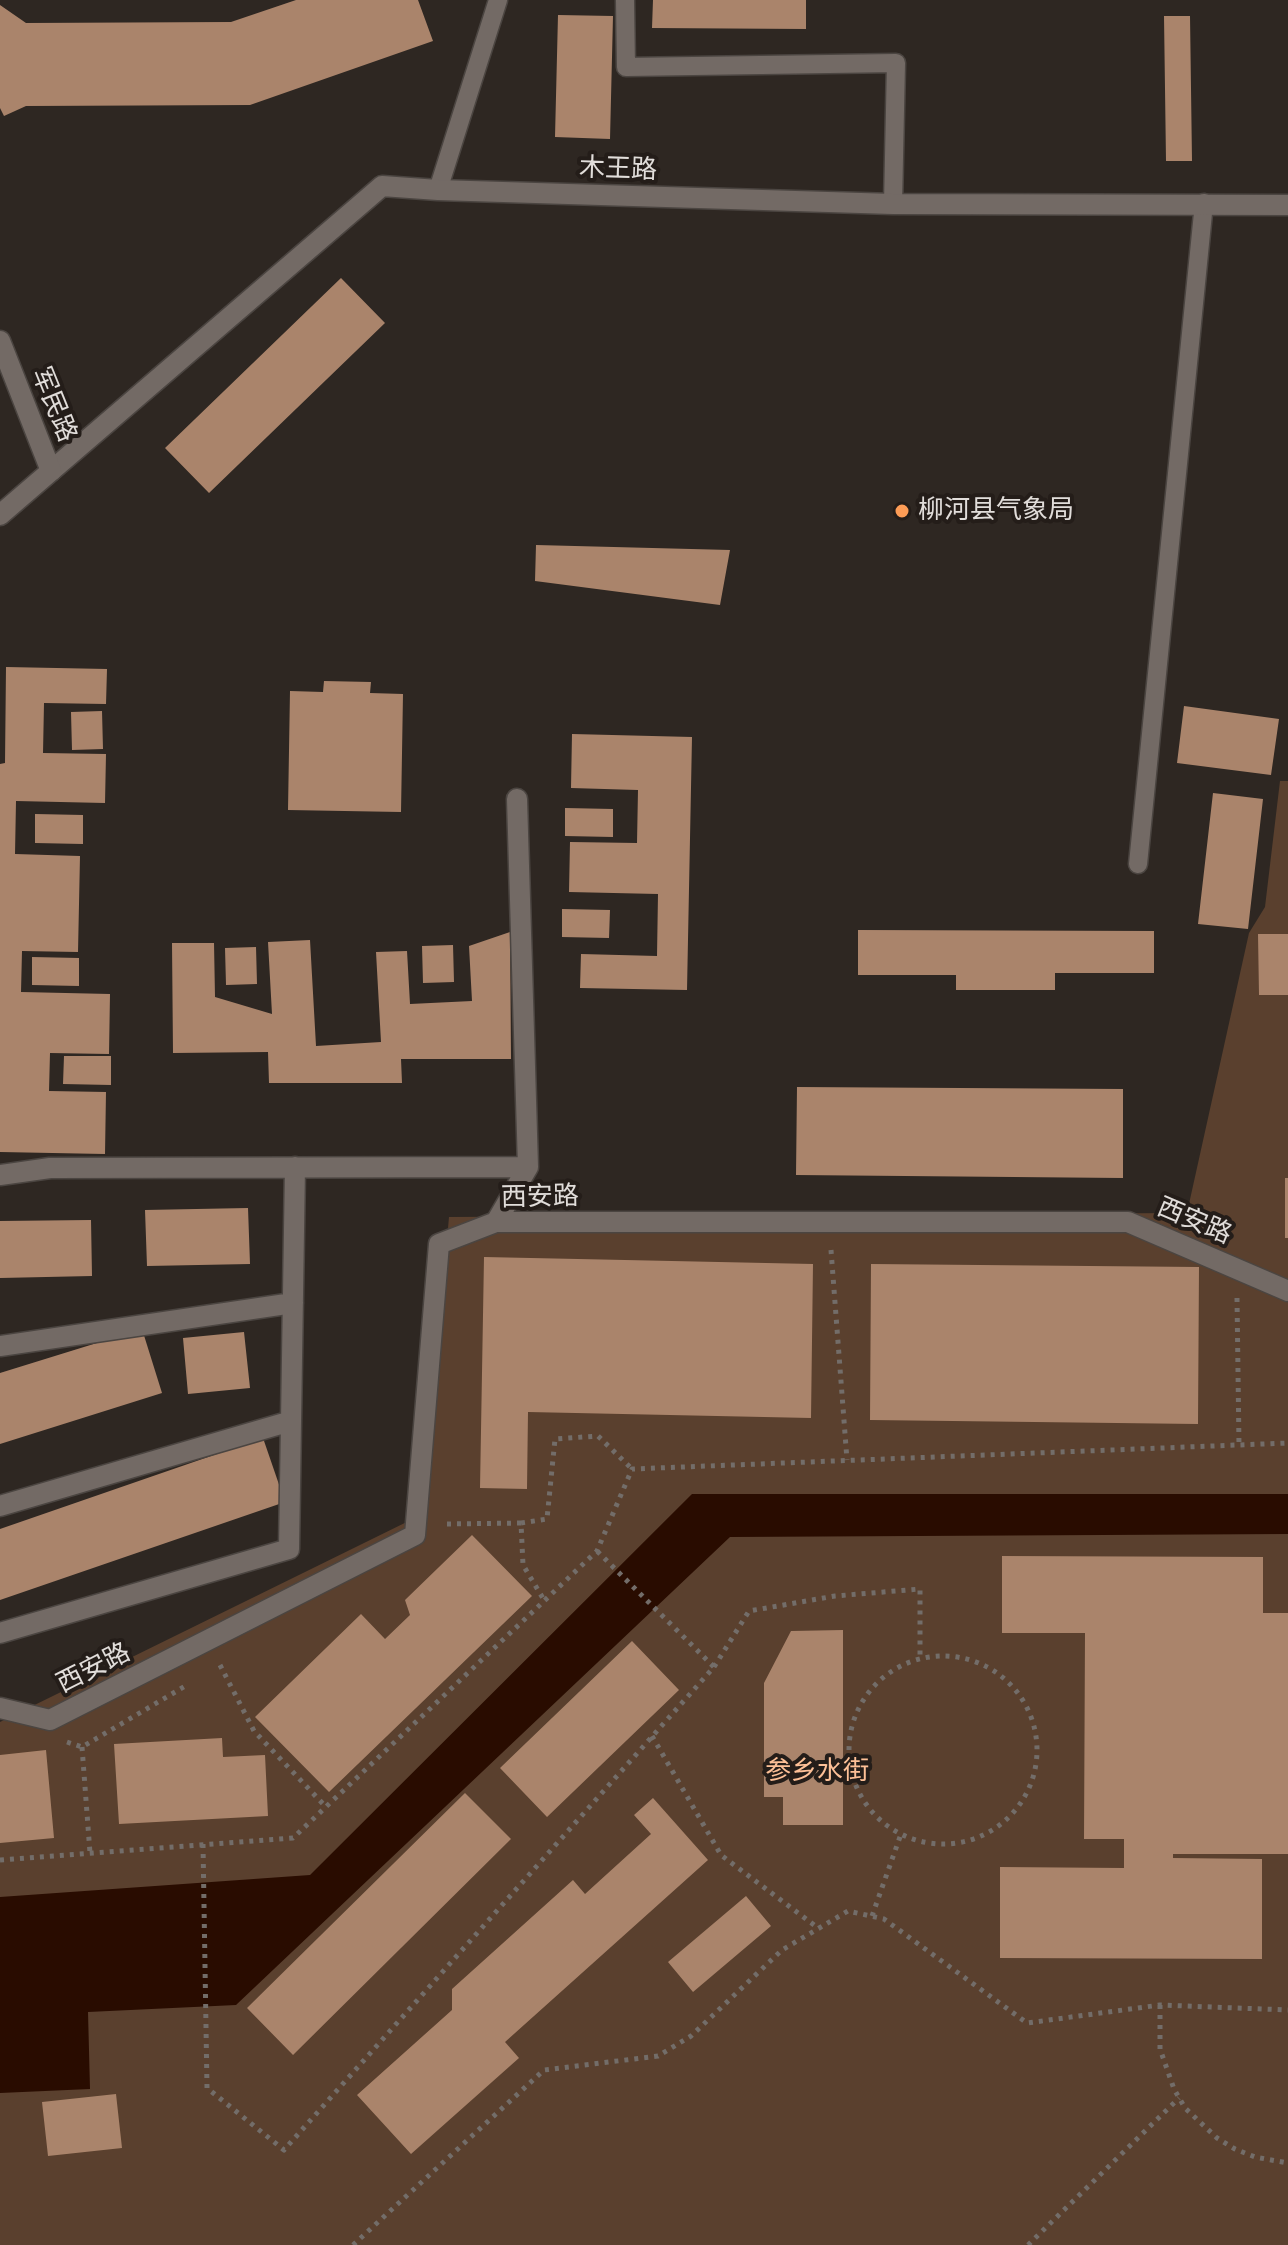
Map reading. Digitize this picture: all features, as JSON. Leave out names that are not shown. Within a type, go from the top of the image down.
[{"type":"street","name":"木王路","points":[[51,471],[382,186],[893,204],[1288,205]]},
{"type":"street","name":"军民路","points":[[0,341],[51,471],[0,515]]},
{"type":"street","points":[[496,1222],[528,1167],[517,799]]},
{"type":"street","points":[[0,1633],[289,1549],[295,1167]]},
{"type":"street","points":[[0,1175],[50,1168],[528,1167]]},
{"type":"street","name":"西安路","points":[[0,1708],[50,1720],[415,1535],[439,1244],[496,1222],[1128,1222],[1288,1291]]},
{"type":"street","points":[[0,1346],[293,1303]]},
{"type":"street","points":[[0,1506],[291,1421]]},
{"type":"lane","points":[[438,190],[498,0]]},
{"type":"lane","points":[[625,0],[626,67],[896,63],[893,204]]},
{"type":"lane","points":[[1138,864],[1204,203]]},
{"type":"path","points":[[831,1247],[847,1460]]},
{"type":"path","points":[[1237,1296],[1239,1445]]},
{"type":"path","points":[[447,1524],[521,1523],[547,1519],[555,1439],[598,1436],[632,1469],[1288,1443]]},
{"type":"path","points":[[0,1860],[293,1838],[598,1552],[632,1469]]},
{"type":"path","points":[[447,1532],[448,1509]]},
{"type":"path","points":[[521,1523],[523,1565],[544,1600]]},
{"type":"path","points":[[598,1552],[714,1667]]},
{"type":"path","points":[[203,1844],[207,2088],[284,2150],[714,1667],[749,1611],[835,1596],[920,1589],[920,1658]]},
{"type":"path","points":[[208,1673],[234,1658]]},
{"type":"path","points":[[920,1658],[963,1658],[984,1665],[1002,1676],[1018,1692],[1035,1728],[1038,1749],[1036,1769],[1020,1806],[1006,1821],[971,1840],[951,1844],[930,1843],[901,1834],[874,1815],[861,1797],[851,1767],[850,1734],[856,1713],[867,1695],[881,1678],[920,1658]]},
{"type":"path","points":[[220,1665],[254,1731],[326,1807]]},
{"type":"path","points":[[55,1738],[82,1747],[195,1680]]},
{"type":"path","points":[[652,1736],[721,1855],[818,1928]]},
{"type":"path","points":[[82,1747],[90,1853]]},
{"type":"path","points":[[872,1916],[901,1834]]},
{"type":"path","points":[[353,2245],[544,2070],[658,2056],[691,2036],[782,1950],[848,1911],[884,1919],[1027,2023],[1160,2005],[1288,2010]]},
{"type":"path","points":[[1160,2005],[1160,2049],[1166,2069],[1179,2098],[1200,2124],[1235,2149],[1255,2157],[1288,2163]]},
{"type":"path","points":[[1028,2245],[1179,2098]]},
{"type":"green space","name":"参乡水街","points":[[1280,781],[1288,781],[1288,2245],[0,2245],[0,1722],[423,1514],[449,1217],[1187,1213],[1249,933],[1265,907]]},
{"type":"shaded area","points":[[692,1494],[1288,1494],[1288,1534],[730,1537],[236,2005],[88,2012],[90,2089],[0,2093],[0,1897],[310,1875]]},
{"type":"building","points":[[296,0],[418,0],[433,41],[250,105],[26,106],[4,116],[0,108],[0,5],[26,23],[231,22]]},
{"type":"building","points":[[653,0],[806,0],[806,29],[652,28]]},
{"type":"building","points":[[558,15],[613,16],[610,139],[555,137]]},
{"type":"building","points":[[1164,16],[1190,16],[1192,161],[1166,161]]},
{"type":"building","points":[[341,278],[385,323],[209,493],[165,448]]},
{"type":"building","points":[[536,545],[730,550],[720,605],[535,581]]},
{"type":"building","points":[[6,667],[107,669],[106,704],[44,703],[43,753],[106,754],[105,803],[16,801],[15,854],[80,856],[78,952],[22,951],[21,992],[110,994],[109,1054],[50,1053],[49,1091],[106,1092],[105,1154],[0,1152],[0,764],[5,763]]},
{"type":"building","points":[[324,681],[371,682],[370,693],[403,694],[401,812],[288,810],[290,691],[323,692]]},
{"type":"building","points":[[1184,706],[1279,719],[1271,775],[1177,763]]},
{"type":"building","points":[[102,711],[103,749],[72,750],[71,712]]},
{"type":"building","points":[[572,734],[692,737],[687,990],[580,988],[581,954],[657,956],[658,894],[569,892],[570,842],[637,843],[638,790],[571,788]]},
{"type":"building","points":[[1213,793],[1263,799],[1248,929],[1198,924]]},
{"type":"building","points":[[565,808],[613,809],[613,837],[565,836]]},
{"type":"building","points":[[35,814],[83,815],[83,844],[35,843]]},
{"type":"building","points":[[562,909],[610,910],[609,938],[562,937]]},
{"type":"building","points":[[858,930],[1154,931],[1154,973],[1055,973],[1055,990],[956,990],[956,975],[858,975]]},
{"type":"building","points":[[510,932],[511,1059],[401,1059],[402,1083],[269,1083],[268,1052],[173,1053],[172,943],[214,943],[215,997],[272,1014],[268,942],[310,940],[316,1046],[381,1042],[376,952],[407,951],[410,1004],[472,1001],[469,946]]},
{"type":"building","points":[[1258,934],[1288,934],[1288,995],[1259,995]]},
{"type":"building","points":[[453,945],[454,982],[423,983],[422,946]]},
{"type":"building","points":[[256,947],[257,984],[226,985],[225,948]]},
{"type":"building","points":[[32,957],[79,958],[79,986],[32,985]]},
{"type":"building","points":[[64,1056],[111,1056],[111,1085],[63,1084]]},
{"type":"building","points":[[797,1087],[1123,1089],[1123,1178],[796,1175]]},
{"type":"building","points":[[1285,1178],[1288,1178],[1288,1238],[1285,1238]]},
{"type":"building","points":[[248,1208],[250,1264],[147,1266],[145,1210]]},
{"type":"building","points":[[91,1220],[92,1276],[0,1278],[0,1221]]},
{"type":"building","points":[[484,1257],[813,1264],[811,1418],[528,1412],[527,1489],[480,1488]]},
{"type":"building","points":[[871,1264],[1199,1267],[1198,1424],[870,1420]]},
{"type":"building","points":[[142,1329],[162,1393],[0,1444],[0,1373]]},
{"type":"building","points":[[244,1332],[250,1388],[188,1394],[183,1338]]},
{"type":"building","points":[[263,1438],[285,1502],[0,1600],[0,1529]]},
{"type":"building","points":[[472,1535],[532,1596],[329,1792],[255,1717],[361,1614],[385,1639],[410,1615],[405,1600]]},
{"type":"building","points":[[1002,1556],[1263,1557],[1263,1613],[1288,1613],[1288,1854],[1173,1854],[1173,1858],[1262,1859],[1262,1959],[1000,1958],[1000,1867],[1124,1868],[1124,1839],[1084,1839],[1085,1633],[1002,1633]]},
{"type":"building","points":[[843,1630],[843,1825],[783,1825],[783,1797],[764,1797],[764,1683],[791,1631]]},
{"type":"building","points":[[632,1641],[679,1690],[547,1817],[500,1768]]},
{"type":"building","points":[[222,1738],[223,1757],[265,1755],[268,1816],[119,1824],[114,1744]]},
{"type":"building","points":[[46,1750],[54,1838],[0,1843],[0,1755]]},
{"type":"building","points":[[465,1793],[511,1839],[293,2055],[247,2008]]},
{"type":"building","points":[[653,1798],[708,1860],[505,2042],[519,2058],[411,2154],[357,2095],[452,2010],[452,1989],[573,1880],[585,1894],[651,1834],[634,1815]]},
{"type":"building","points":[[746,1896],[771,1926],[693,1992],[668,1962]]},
{"type":"building","points":[[116,2094],[122,2148],[48,2156],[42,2102]]},
{"type":"place","name":"柳河县气象局","points":[[902,511]]}]
